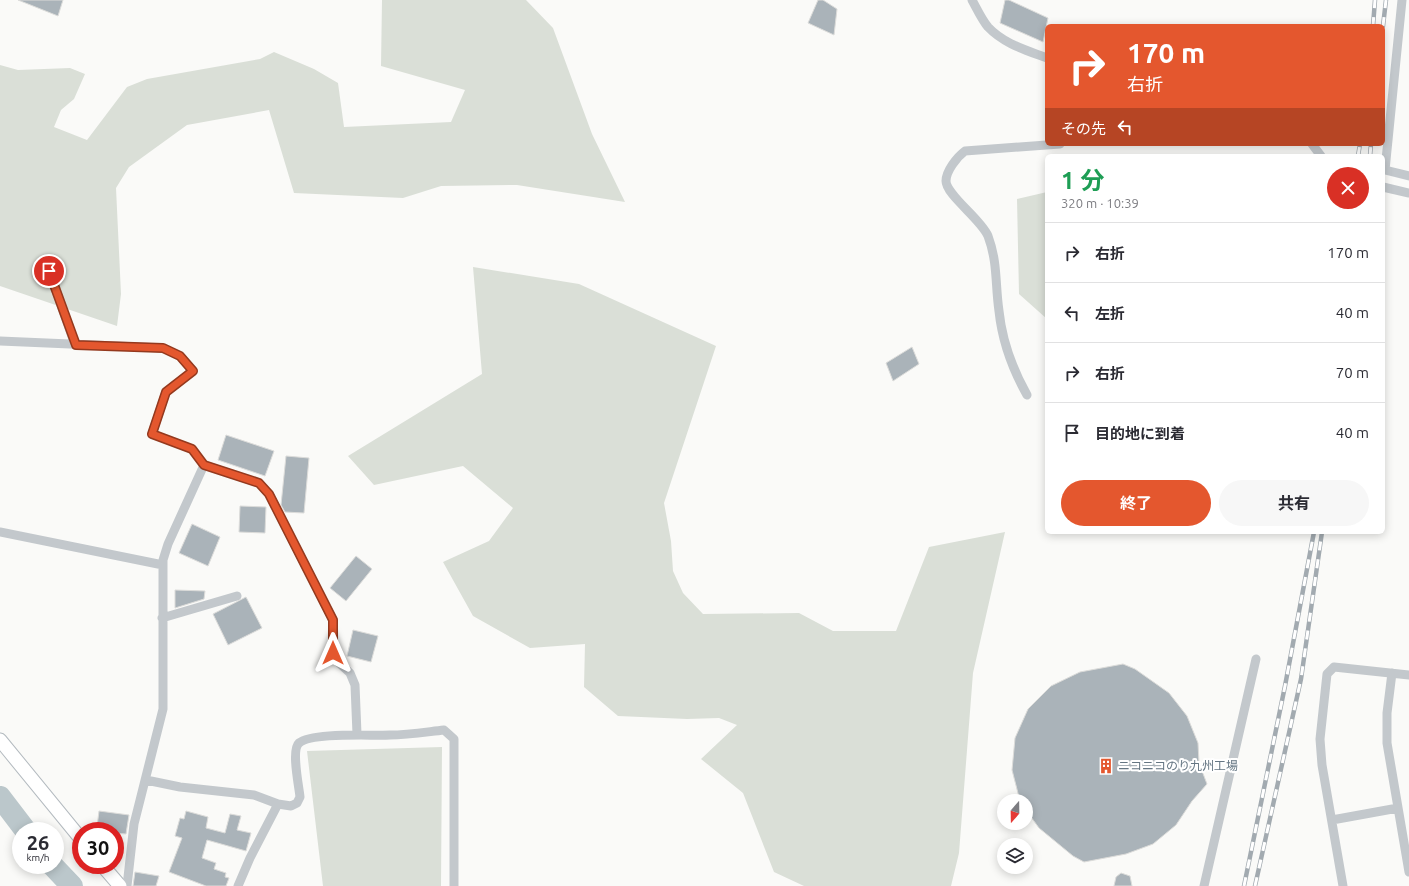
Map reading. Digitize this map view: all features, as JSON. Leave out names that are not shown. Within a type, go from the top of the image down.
[{"type":"street","points":[[972,0],[987,26],[997,35],[1011,44],[1045,57]]},
{"type":"street","points":[[1402,0],[1385,170],[1409,176]]},
{"type":"street","points":[[1027,395],[1020,383],[1004,335],[999,313],[996,264],[989,239],[977,219],[948,188],[946,180],[959,156],[965,151],[1045,145]]},
{"type":"street","points":[[1385,187],[1409,193]]},
{"type":"street","points":[[49,271],[76,345]]},
{"type":"street","points":[[0,341],[163,348],[180,356],[193,371],[166,392],[152,434],[192,449],[204,465],[259,483],[269,494],[333,620],[333,653],[336,661],[350,672],[355,686],[357,734]]},
{"type":"street","points":[[127,886],[134,824],[146,780],[162,709],[163,565],[168,544],[204,465]]},
{"type":"street","points":[[0,532],[163,565]]},
{"type":"street","points":[[162,618],[237,596]]},
{"type":"street","points":[[1204,886],[1256,659]]},
{"type":"street","points":[[1343,886],[1320,739],[1327,674],[1334,667],[1409,675]]},
{"type":"street","points":[[1392,673],[1387,713],[1386,743],[1408,858],[1409,872]]},
{"type":"street","points":[[146,780],[180,786],[254,795],[278,804],[291,806],[297,803],[300,797],[295,751],[298,744],[307,739],[357,734],[391,735],[444,730],[454,739],[454,886]]},
{"type":"street","points":[[0,740],[72,828]]},
{"type":"street","points":[[238,886],[250,858],[278,804]]},
{"type":"street","points":[[1332,820],[1398,808]]},
{"type":"street","points":[[110,874],[120,886]]},
{"type":"shaded area","points":[[382,0],[526,0],[553,28],[592,134],[625,202],[517,185],[441,186],[403,198],[294,193],[269,110],[187,125],[129,167],[116,188],[121,294],[117,326],[0,286],[0,65],[18,70],[70,68],[85,74],[74,99],[61,110],[54,127],[87,140],[127,87],[147,79],[260,59],[274,52],[314,69],[338,83],[344,127],[451,122],[465,90],[381,66]]},
{"type":"shaded area","points":[[1045,192],[1045,317],[1019,294],[1017,199]]},
{"type":"shaded area","points":[[473,267],[579,284],[716,346],[664,503],[671,541],[673,571],[683,593],[703,614],[799,613],[833,631],[896,631],[929,547],[1005,532],[973,673],[959,853],[951,886],[804,886],[774,872],[743,793],[701,759],[737,725],[719,718],[687,719],[618,716],[584,687],[585,644],[530,648],[473,616],[443,562],[489,541],[513,508],[463,466],[374,485],[348,456],[482,374]]},
{"type":"shaded area","points":[[442,747],[441,886],[323,886],[307,751]]},
{"type":"building","points":[[18,0],[63,0],[58,16]]},
{"type":"building","points":[[818,0],[823,0],[837,9],[834,35],[808,23]]},
{"type":"building","points":[[1005,0],[1009,0],[1048,18],[1047,24],[1045,24],[1043,42],[1000,23]]},
{"type":"building","points":[[912,347],[919,364],[893,381],[886,363]]},
{"type":"building","points":[[226,435],[274,451],[265,476],[218,460]]},
{"type":"building","points":[[286,456],[309,458],[304,513],[285,512],[281,505]]},
{"type":"building","points":[[240,506],[266,507],[265,533],[239,532]]},
{"type":"building","points":[[192,524],[220,537],[208,566],[179,553]]},
{"type":"building","points":[[356,556],[372,569],[346,601],[330,588]]},
{"type":"building","points":[[175,590],[205,591],[204,599],[175,608]]},
{"type":"building","points":[[246,597],[262,628],[228,645],[213,614]]},
{"type":"building","points":[[353,630],[378,636],[371,662],[347,656]]},
{"type":"building","name":"ニコニコのり九州工場","points":[[1123,664],[1135,669],[1169,693],[1187,716],[1198,743],[1199,763],[1207,784],[1192,801],[1176,825],[1153,844],[1126,854],[1084,862],[1073,856],[1039,828],[1033,820],[1033,794],[1018,794],[1012,770],[1015,738],[1028,709],[1051,686],[1080,672]]},
{"type":"building","points":[[99,811],[129,815],[126,834],[124,834],[124,822],[98,822]]},
{"type":"building","points":[[186,811],[208,817],[206,828],[225,833],[230,814],[241,816],[237,830],[251,833],[246,851],[207,840],[202,858],[216,863],[214,869],[226,873],[225,877],[229,878],[226,886],[206,886],[169,872],[182,838],[175,836],[180,818],[184,819]]},
{"type":"building","points":[[135,872],[159,876],[156,886],[133,886]]},
{"type":"building","points":[[1121,873],[1130,876],[1132,886],[1114,886],[1116,877]]},
{"type":"waterway","points":[[0,797],[19,822]]},
{"type":"waterway","points":[[61,874],[72,886]]},
{"type":"railway","points":[[1373,24],[1375,0]]},
{"type":"railway","points":[[1383,24],[1386,0]]},
{"type":"railway","points":[[1358,154],[1360,146]]},
{"type":"railway","points":[[1370,154],[1371,146]]},
{"type":"railway","points":[[1244,886],[1285,686],[1314,534]]},
{"type":"railway","points":[[1255,886],[1301,679],[1322,534]]},
{"type":"place","name":"ニコニコのり九州工場","points":[[1106,766]]},
{"type":"route","points":[[49,271],[76,345],[142,346],[163,348],[180,356],[193,371],[166,392],[152,434],[192,449],[204,465],[259,483],[269,494],[333,620],[333,653]]}]
